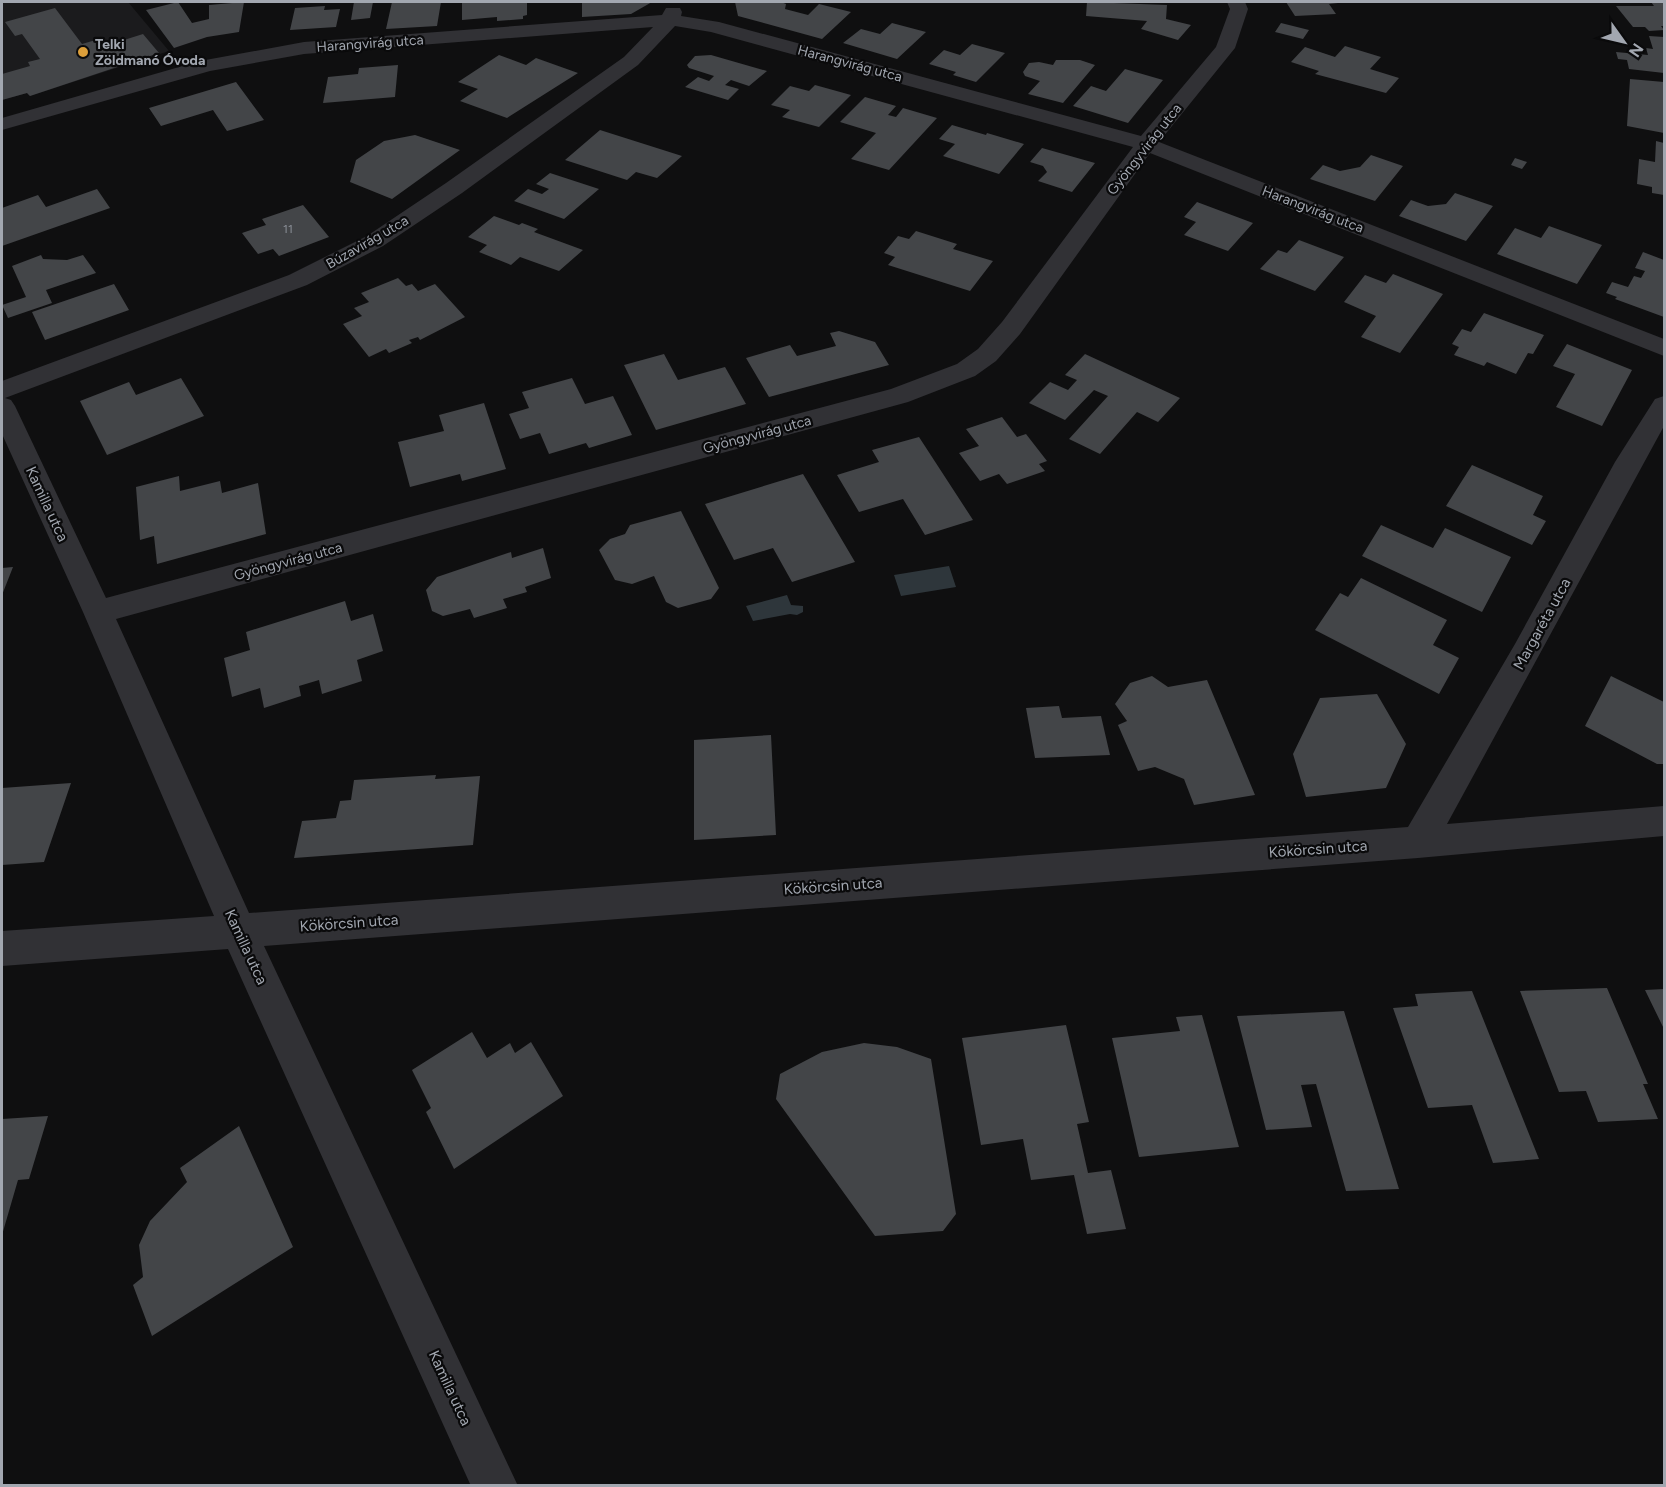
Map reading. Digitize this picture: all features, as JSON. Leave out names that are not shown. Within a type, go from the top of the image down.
[{"type":"street","name":"Gyöngyvirág utca","points":[[98,612],[898,396],[966,370],[987,355],[1011,328],[1146,144],[1225,48],[1239,9],[1236,2]]},
{"type":"street","name":"Harangvirág utca","points":[[2,124],[207,65],[304,48],[673,11],[712,26],[1146,144],[1665,348]]},
{"type":"street","name":"Búzavirág utca","points":[[2,390],[298,280],[375,241],[454,188],[631,61],[673,11]]},
{"type":"street","name":"Margaréta utca","points":[[1418,842],[1526,653],[1629,462],[1665,405]]},
{"type":"street","name":"Kamilla utca","points":[[2,406],[98,612],[239,932],[495,1485]]},
{"type":"street","name":"Kökörcsin utca","points":[[2,949],[1418,842],[1665,821]]},
{"type":"shaded area","name":"Telki Zöldmanó Óvoda","points":[[2,2],[128,2],[169,51],[30,96],[27,93],[2,100]]},
{"type":"shaded area","points":[[949,566],[956,587],[901,596],[894,575]]},
{"type":"shaded area","points":[[787,595],[791,605],[803,606],[803,612],[797,615],[790,614],[753,621],[746,606]]},
{"type":"building","points":[[178,2],[192,23],[209,19],[209,5],[244,2],[239,32],[207,37],[174,48],[146,10]]},
{"type":"building","points":[[354,2],[373,2],[370,18],[351,20]]},
{"type":"building","points":[[392,2],[441,2],[437,26],[386,29]]},
{"type":"building","points":[[462,2],[527,2],[527,15],[523,16],[523,19],[497,21],[497,17],[462,20]]},
{"type":"building","points":[[582,2],[652,2],[631,14],[582,17]]},
{"type":"building","points":[[735,2],[781,2],[786,4],[785,9],[808,15],[819,4],[851,12],[822,39],[738,16]]},
{"type":"building","points":[[1087,2],[1167,5],[1166,19],[1191,25],[1178,40],[1141,29],[1147,21],[1086,16]]},
{"type":"building","points":[[1286,2],[1338,3],[1329,4],[1336,14],[1295,16]]},
{"type":"building","points":[[1651,2],[1664,2],[1664,26],[1661,26],[1664,30],[1649,31],[1645,27],[1633,27],[1616,6],[1654,6]]},
{"type":"building","points":[[325,6],[324,10],[340,9],[336,27],[290,30],[295,8]]},
{"type":"building","points":[[55,8],[82,44],[99,39],[105,46],[143,34],[159,53],[30,96],[27,93],[2,100],[2,74],[30,66],[28,62],[40,59],[22,34],[15,36],[5,22]]},
{"type":"building","points":[[892,23],[926,32],[897,59],[843,43],[861,29],[880,34]]},
{"type":"building","points":[[1281,23],[1309,30],[1303,39],[1275,32]]},
{"type":"building","points":[[1649,36],[1664,37],[1664,73],[1629,69],[1627,60],[1618,59],[1616,52],[1648,55],[1646,48],[1653,49]]},
{"type":"building","points":[[972,44],[1005,53],[976,82],[953,75],[956,72],[929,64],[944,50],[960,55]]},
{"type":"building","points":[[1345,46],[1381,57],[1370,69],[1399,78],[1386,93],[1315,74],[1319,71],[1291,62],[1305,47],[1335,57]]},
{"type":"building","points":[[499,55],[526,65],[536,58],[578,73],[507,118],[460,101],[478,89],[458,82]]},
{"type":"building","points":[[711,55],[767,71],[749,86],[731,80],[725,85],[739,89],[728,100],[685,87],[698,77],[709,81],[714,76],[689,68],[687,65],[695,56]]},
{"type":"building","points":[[1056,60],[1080,60],[1095,65],[1063,103],[1028,94],[1040,81],[1025,76],[1023,72],[1029,63],[1039,62],[1053,65]]},
{"type":"building","points":[[398,65],[395,97],[323,103],[328,77],[358,74],[359,68]]},
{"type":"building","points":[[1125,69],[1163,80],[1128,123],[1073,106],[1091,86],[1106,91]]},
{"type":"building","points":[[1630,79],[1664,82],[1664,133],[1627,126]]},
{"type":"building","points":[[236,82],[264,120],[227,131],[213,110],[161,126],[149,108]]},
{"type":"building","points":[[815,85],[851,95],[819,127],[782,117],[790,110],[771,105],[790,86],[809,91]]},
{"type":"building","points":[[865,97],[896,106],[888,115],[896,117],[903,108],[937,118],[889,170],[851,159],[876,133],[840,122]]},
{"type":"building","points":[[952,125],[1024,144],[999,174],[943,156],[955,144],[939,139]]},
{"type":"building","points":[[600,130],[682,156],[657,178],[636,172],[627,180],[565,160]]},
{"type":"building","points":[[415,135],[460,150],[392,199],[350,182],[356,160],[384,141]]},
{"type":"building","points":[[1656,141],[1664,143],[1664,195],[1652,193],[1652,187],[1637,184],[1639,159],[1655,162]]},
{"type":"building","points":[[1042,148],[1095,163],[1072,192],[1038,181],[1047,172],[1043,166],[1030,162]]},
{"type":"building","points":[[1371,155],[1403,166],[1375,201],[1310,179],[1323,165],[1340,171],[1360,167]]},
{"type":"building","points":[[1515,158],[1527,162],[1522,169],[1511,165]]},
{"type":"building","points":[[550,173],[599,189],[564,219],[514,201],[528,189],[542,194],[549,189],[536,184]]},
{"type":"building","points":[[97,189],[110,208],[2,246],[2,208],[38,195],[46,207]]},
{"type":"building","points":[[1455,193],[1493,206],[1466,241],[1399,216],[1411,200],[1428,206],[1446,204]]},
{"type":"building","points":[[1197,202],[1253,223],[1228,251],[1184,235],[1196,222],[1184,217]]},
{"type":"building","points":[[303,205],[329,237],[279,256],[273,249],[258,254],[242,233],[266,225],[262,219]]},
{"type":"building","points":[[494,216],[538,229],[534,232],[583,250],[559,271],[520,257],[511,265],[479,252],[487,245],[468,237]]},
{"type":"building","points":[[1549,226],[1602,245],[1577,284],[1497,254],[1515,228],[1541,238]]},
{"type":"building","points":[[916,231],[957,244],[953,249],[993,261],[970,291],[888,265],[895,257],[884,253],[898,236],[909,239]]},
{"type":"building","points":[[1299,240],[1344,257],[1315,291],[1260,269],[1278,250],[1287,253]]},
{"type":"building","points":[[1643,252],[1664,260],[1664,317],[1615,299],[1617,297],[1606,293],[1612,282],[1628,287],[1634,276],[1641,278],[1645,271],[1635,268]]},
{"type":"building","points":[[41,255],[43,259],[67,260],[83,255],[96,273],[46,290],[52,303],[8,318],[2,305],[26,297],[12,266]]},
{"type":"building","points":[[1393,274],[1443,294],[1400,353],[1361,337],[1376,316],[1344,302],[1365,275],[1386,283]]},
{"type":"building","points":[[398,278],[406,286],[412,284],[418,291],[435,284],[465,317],[420,340],[418,337],[409,340],[412,343],[389,353],[386,349],[369,357],[343,324],[362,316],[354,308],[369,302],[361,293]]},
{"type":"building","points":[[114,284],[129,310],[45,340],[32,312]]},
{"type":"building","points":[[1484,313],[1544,335],[1533,354],[1528,353],[1516,374],[1487,362],[1484,366],[1454,355],[1459,347],[1452,344],[1462,329],[1471,332]]},
{"type":"building","points":[[839,331],[875,342],[889,365],[769,397],[746,358],[790,345],[797,356],[836,346],[830,333]]},
{"type":"building","points":[[1567,344],[1632,370],[1602,426],[1556,407],[1575,374],[1553,366]]},
{"type":"building","points":[[664,354],[678,380],[725,367],[746,404],[656,430],[624,365]]},
{"type":"building","points":[[1085,354],[1180,398],[1158,422],[1137,412],[1100,454],[1069,439],[1108,396],[1094,390],[1065,420],[1029,403],[1050,382],[1068,390],[1077,380],[1065,375]]},
{"type":"building","points":[[181,378],[204,416],[107,455],[80,401],[129,382],[136,395]]},
{"type":"building","points":[[572,378],[585,404],[613,396],[632,435],[589,448],[586,443],[549,454],[540,433],[520,439],[509,414],[529,408],[522,392]]},
{"type":"building","points":[[484,403],[506,469],[462,481],[460,474],[410,487],[398,442],[444,431],[439,415]]},
{"type":"building","points":[[1002,417],[1017,437],[1026,434],[1047,461],[1039,464],[1045,471],[1007,484],[999,474],[980,481],[959,453],[979,446],[966,429]]},
{"type":"building","points":[[919,437],[973,520],[925,535],[903,499],[859,512],[837,475],[879,462],[872,450]]},
{"type":"building","points":[[1472,465],[1543,496],[1533,515],[1546,521],[1532,545],[1446,506]]},
{"type":"building","points":[[803,474],[855,562],[792,582],[773,548],[734,560],[705,504]]},
{"type":"building","points":[[179,476],[180,491],[220,481],[222,493],[258,483],[266,534],[157,564],[154,536],[140,540],[136,487]]},
{"type":"building","points":[[681,511],[719,588],[711,599],[678,608],[666,602],[654,576],[632,584],[615,580],[599,550],[610,539],[625,534],[630,525]]},
{"type":"building","points":[[1381,525],[1433,548],[1445,528],[1511,557],[1482,612],[1362,556]]},
{"type":"building","points":[[543,548],[551,578],[525,587],[527,592],[503,599],[507,608],[474,618],[470,609],[443,616],[432,611],[426,590],[437,577],[511,552],[512,558]]},
{"type":"building","points":[[13,567],[2,595],[2,568]]},
{"type":"building","points":[[1361,578],[1447,620],[1433,645],[1459,658],[1439,694],[1315,630],[1340,593],[1348,597]]},
{"type":"building","points":[[345,601],[351,621],[373,614],[383,651],[357,660],[362,681],[322,694],[319,680],[299,686],[301,696],[264,708],[260,688],[232,697],[224,658],[250,650],[246,632]]},
{"type":"building","points":[[1152,676],[1168,687],[1207,680],[1255,795],[1194,805],[1184,779],[1155,767],[1138,771],[1118,725],[1127,721],[1115,704],[1130,683]]},
{"type":"building","points":[[1611,676],[1664,702],[1664,764],[1657,764],[1585,726]]},
{"type":"building","points":[[1377,694],[1406,744],[1386,788],[1306,797],[1293,754],[1320,698]]},
{"type":"building","points":[[1059,706],[1062,718],[1101,716],[1110,755],[1035,758],[1026,708]]},
{"type":"building","points":[[771,735],[776,835],[694,840],[694,740]]},
{"type":"building","points":[[436,775],[435,779],[480,776],[473,845],[294,858],[302,821],[336,818],[340,801],[351,800],[354,780]]},
{"type":"building","points":[[71,783],[44,862],[2,865],[2,788]]},
{"type":"building","points":[[1607,988],[1648,1084],[1643,1084],[1658,1119],[1598,1122],[1586,1091],[1559,1092],[1520,991]]},
{"type":"building","points":[[1664,989],[1664,1029],[1645,990]]},
{"type":"building","points":[[1472,991],[1539,1159],[1493,1163],[1472,1105],[1428,1108],[1393,1008],[1418,1006],[1415,994]]},
{"type":"building","points":[[1344,1011],[1399,1189],[1346,1191],[1316,1084],[1301,1085],[1312,1127],[1266,1130],[1237,1016]]},
{"type":"building","points":[[1202,1015],[1239,1147],[1139,1157],[1112,1038],[1180,1031],[1176,1017]]},
{"type":"building","points":[[1066,1025],[1089,1122],[1077,1124],[1088,1173],[1111,1170],[1126,1229],[1087,1234],[1074,1175],[1031,1180],[1023,1139],[981,1145],[962,1038]]},
{"type":"building","points":[[472,1032],[487,1058],[510,1043],[515,1053],[531,1042],[563,1096],[454,1169],[426,1112],[431,1108],[412,1070]]},
{"type":"building","points":[[864,1043],[897,1047],[931,1059],[956,1214],[943,1231],[875,1236],[776,1099],[780,1074],[822,1052]]},
{"type":"building","points":[[48,1116],[29,1179],[18,1180],[2,1235],[2,1119]]},
{"type":"building","points":[[239,1126],[293,1247],[152,1336],[133,1285],[143,1277],[139,1245],[150,1221],[187,1182],[180,1168]]},
{"type":"place","name":"Telki Zöldmanó Óvoda","points":[[83,52]]}]
